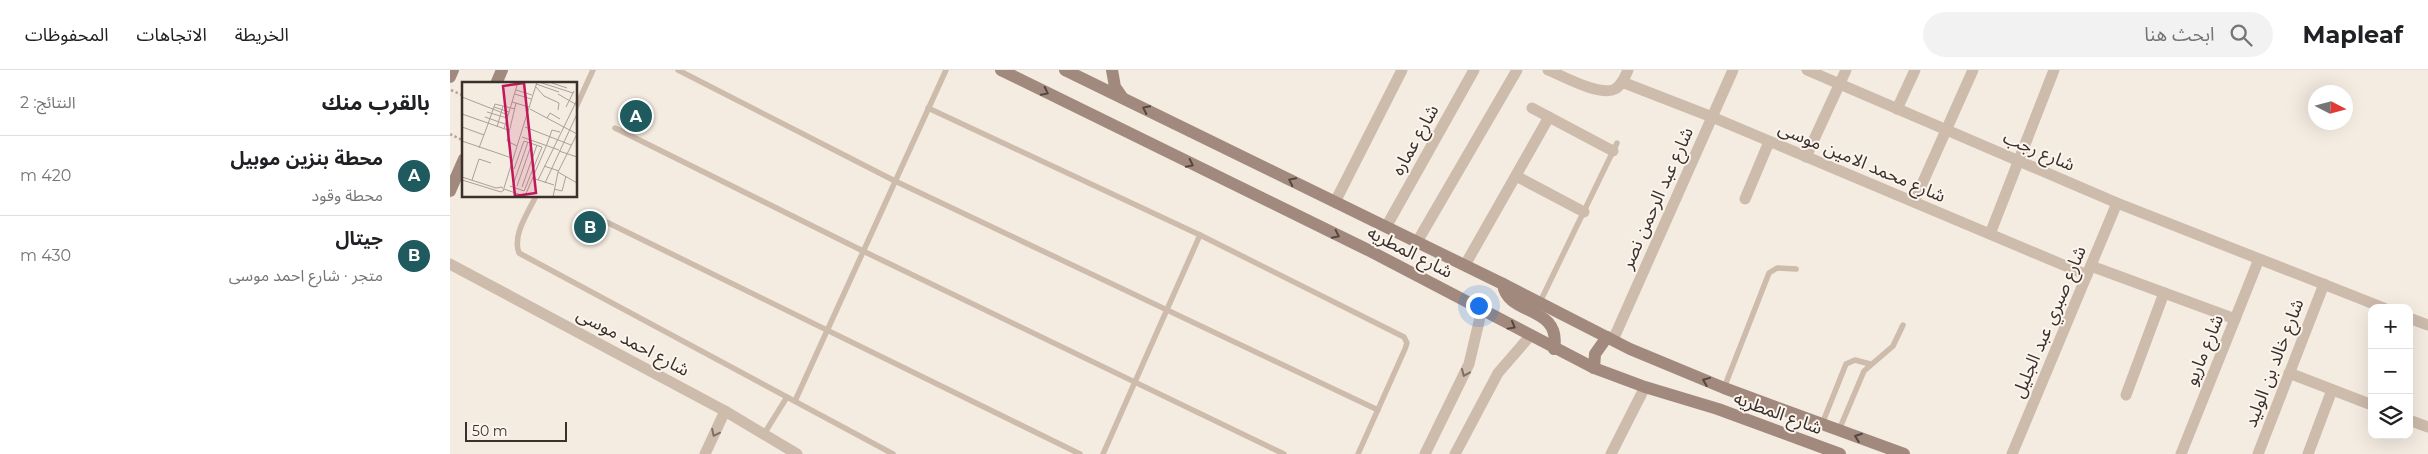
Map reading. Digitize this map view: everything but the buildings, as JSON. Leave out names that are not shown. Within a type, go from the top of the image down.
[{"type":"main road","points":[[450,77],[453,70]]},
{"type":"main road","points":[[497,82],[502,70]]},
{"type":"main road","name":"شارع المطريه","points":[[1001,70],[1368,250],[1594,368],[1645,387],[1718,409],[1826,452],[1840,454]]},
{"type":"main road","name":"شارع المطريه","points":[[1065,70],[1466,265],[1610,339],[1724,388],[1904,454]]},
{"type":"main road","points":[[1112,70],[1116,87],[1122,98]]},
{"type":"main road","points":[[450,191],[462,164]]},
{"type":"main road","points":[[1503,284],[1509,297],[1548,322],[1555,334],[1554,348]]},
{"type":"main road","points":[[1594,368],[1595,354],[1610,339]]},
{"type":"street","points":[[1335,202],[1402,70]]},
{"type":"street","name":"شارع عماره","points":[[1386,227],[1474,70]]},
{"type":"street","points":[[1417,242],[1516,70]]},
{"type":"street","points":[[1548,70],[1602,92],[1614,90],[1622,82],[1628,70]]},
{"type":"street","name":"شارع عبد الرحمن نصر","points":[[1610,339],[1733,70]]},
{"type":"street","name":"شارع رجب","points":[[1807,70],[2117,203],[2374,304]]},
{"type":"street","points":[[1806,157],[1846,70]]},
{"type":"street","points":[[1897,109],[1915,70]]},
{"type":"street","points":[[1914,202],[1973,70]]},
{"type":"street","points":[[1990,234],[2054,70]]},
{"type":"street","name":"شارع محمد الامين موسى","points":[[1622,82],[1712,117],[1990,234],[2089,270],[2164,292],[2235,318]]},
{"type":"street","points":[[1532,108],[1615,147]]},
{"type":"street","points":[[1466,265],[1549,117]]},
{"type":"street","points":[[1745,199],[1769,142]]},
{"type":"street","points":[[1516,176],[1584,212]]},
{"type":"street","name":"شارع صبري عبد الجليل","points":[[2012,454],[2117,203]]},
{"type":"street","name":"شارع ماريو","points":[[2181,454],[2259,259]]},
{"type":"street","name":"شارع احمد موسى","points":[[450,264],[726,411],[797,454]]},
{"type":"street","name":"شارع خالد بن الوليد","points":[[2258,454],[2324,284]]},
{"type":"street","points":[[2126,395],[2164,292]]},
{"type":"street","points":[[1425,454],[1469,364],[1482,309]]},
{"type":"street","points":[[2413,319],[2428,325]]},
{"type":"street","points":[[1455,454],[1498,373],[1530,336]]},
{"type":"street","points":[[2289,373],[2368,404]]},
{"type":"street","points":[[1611,454],[1645,387]]},
{"type":"street","points":[[2308,454],[2332,390]]},
{"type":"street","points":[[705,454],[726,411]]},
{"type":"street","points":[[2413,421],[2428,427]]},
{"type":"lane","points":[[578,103],[593,70]]},
{"type":"lane","points":[[678,70],[896,180],[1378,410]]},
{"type":"lane","points":[[795,401],[946,70]]},
{"type":"lane","points":[[928,108],[1200,235],[1404,337],[1407,343],[1405,349],[1358,454]]},
{"type":"lane","points":[[614,128],[863,252],[1284,454]]},
{"type":"lane","points":[[1540,302],[1615,147]]},
{"type":"lane","points":[[535,198],[518,236],[516,244],[519,252],[893,454]]},
{"type":"lane","points":[[588,213],[1080,454]]},
{"type":"lane","points":[[1103,454],[1200,235]]},
{"type":"lane","points":[[1724,388],[1769,273],[1777,268],[1796,269]]},
{"type":"lane","points":[[1839,430],[1864,371],[1893,346],[1903,325]]},
{"type":"lane","points":[[1822,424],[1846,364],[1855,360],[1870,364]]},
{"type":"lane","points":[[764,434],[787,397]]},
{"type":"path","points":[[450,89],[462,95]]},
{"type":"path","points":[[450,134],[462,139]]},
{"type":"place","name":"محطة بنزين موبيل","points":[[636,116]]},
{"type":"place","name":"جيتال","points":[[590,227]]}]
